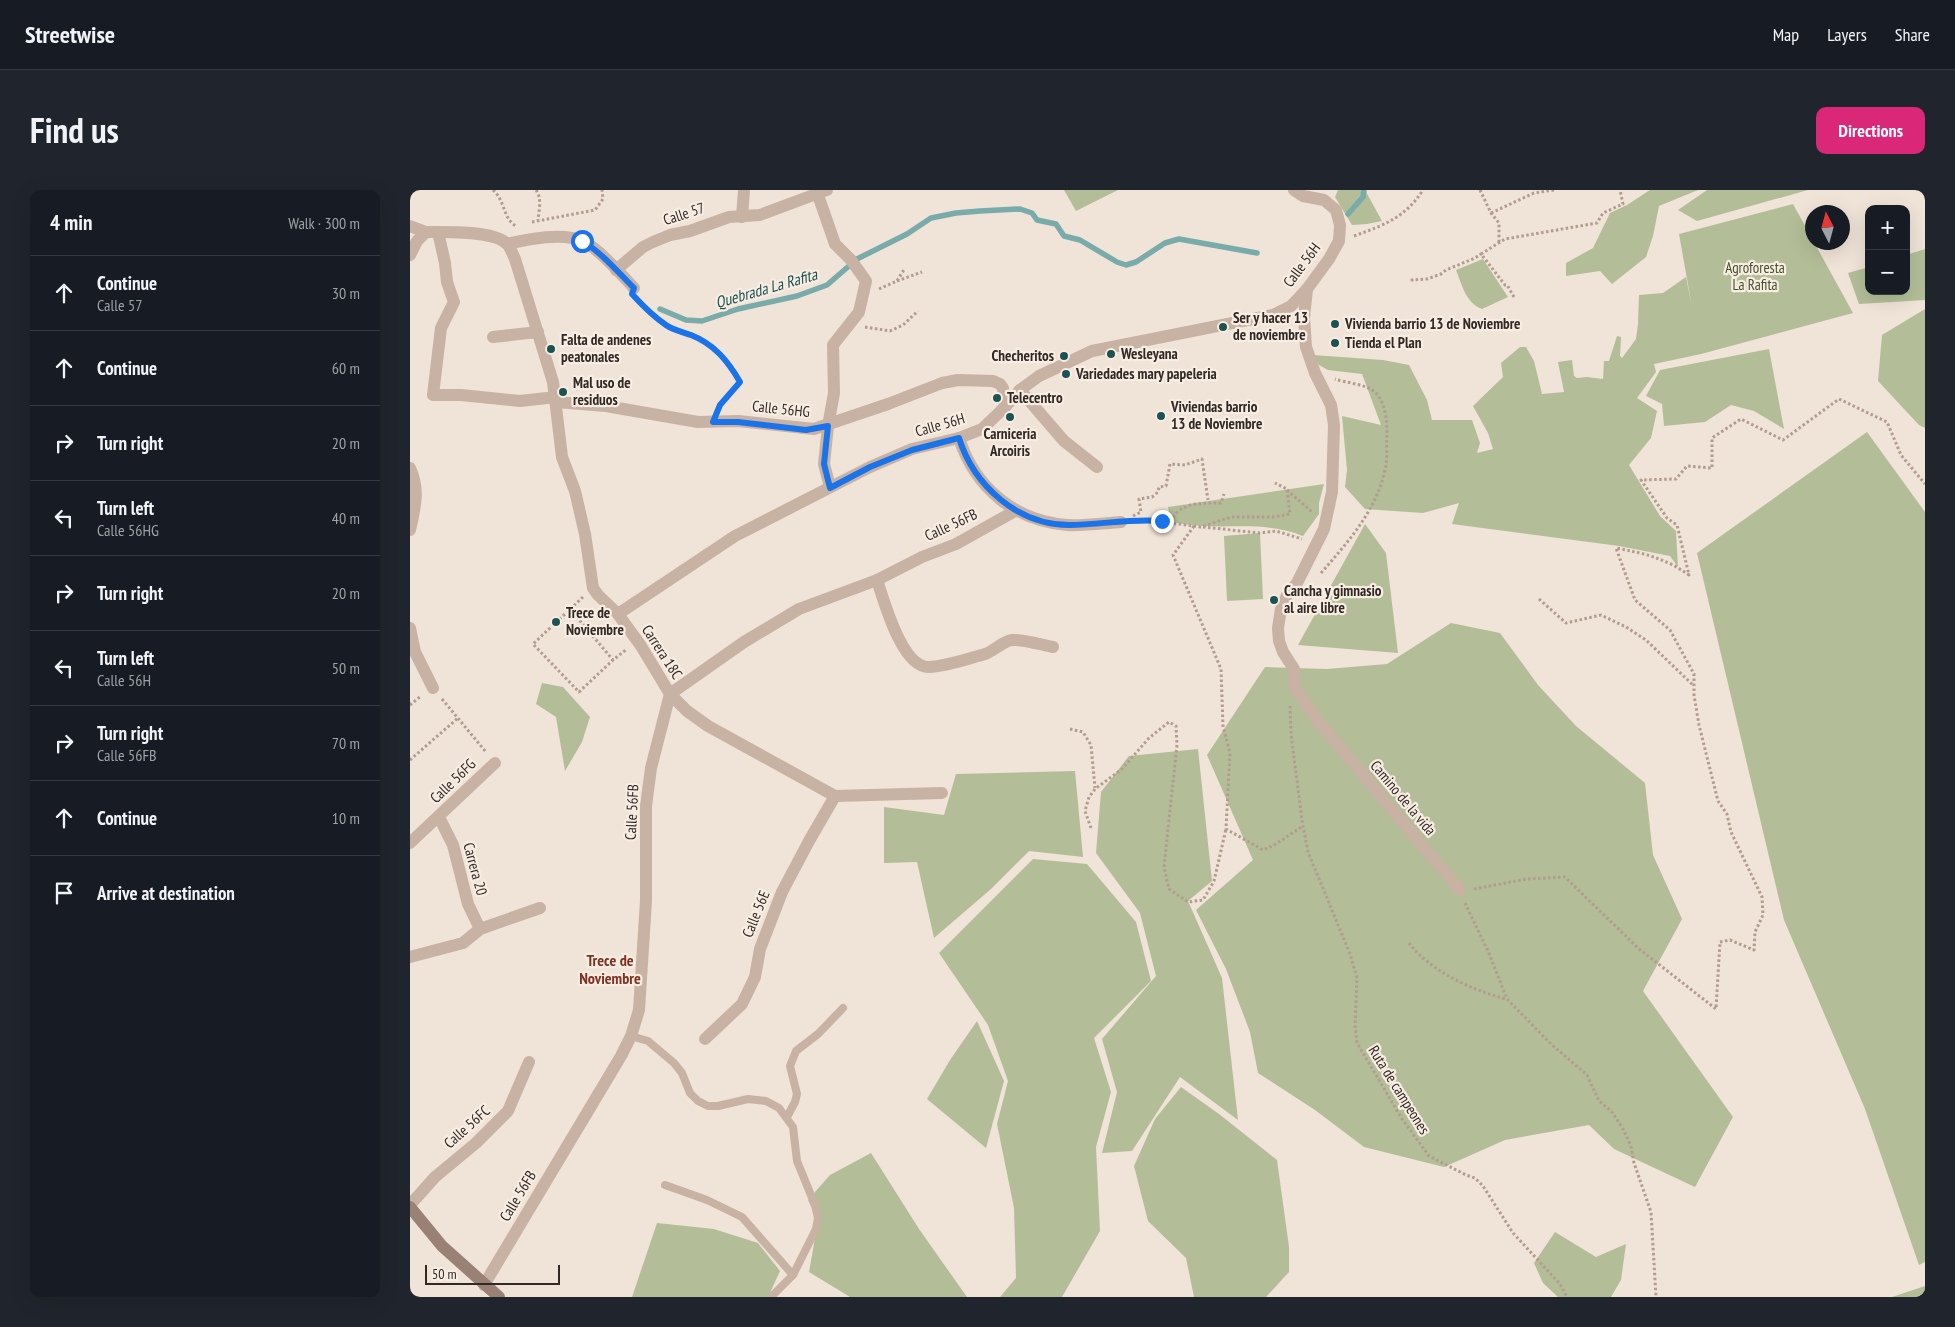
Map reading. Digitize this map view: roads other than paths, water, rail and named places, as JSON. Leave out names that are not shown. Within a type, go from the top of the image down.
[{"type":"street","points":[[742,217],[744,190]]},
{"type":"street","name":"Calle 56H","points":[[618,614],[735,536],[870,467],[912,450],[959,438],[982,428],[1020,390],[1039,376],[1092,351],[1273,315],[1291,306],[1307,289],[1340,241],[1340,225],[1336,210],[1324,200],[1303,196],[1294,190]]},
{"type":"street","points":[[823,192],[835,244],[854,264],[866,281],[859,312],[833,346],[834,393],[824,464],[830,488]]},
{"type":"street","name":"Calle 57","points":[[616,270],[631,256],[653,242],[670,235],[690,231],[729,216],[760,215],[823,192]]},
{"type":"street","points":[[410,226],[435,232],[495,238],[507,244],[515,259],[547,358],[556,400]]},
{"type":"street","points":[[410,255],[418,241],[435,232]]},
{"type":"street","name":"Calle 56HG","points":[[435,232],[445,263],[447,282],[454,302],[441,328],[433,395],[461,395],[520,401],[556,400],[606,406],[698,422],[738,422],[806,430],[828,426],[920,390],[958,380],[993,381],[1000,384],[1005,407]]},
{"type":"street","points":[[507,244],[539,237],[570,238],[582,241],[591,246],[634,288]]},
{"type":"street","name":"Camino de la vida","points":[[1307,289],[1304,317],[1306,346],[1315,373],[1331,405],[1334,434],[1332,492],[1325,524],[1297,583],[1287,595],[1281,609],[1278,628],[1279,641],[1283,652],[1294,669],[1295,688],[1335,742],[1460,890]]},
{"type":"street","points":[[493,337],[538,332]]},
{"type":"street","points":[[1020,390],[1064,441],[1097,467]]},
{"type":"street","name":"Carrera 18C","points":[[556,400],[562,457],[575,491],[585,534],[593,588],[618,614],[670,694],[687,711],[708,726],[835,796]]},
{"type":"street","points":[[959,438],[966,456],[986,485],[1000,500],[1015,511],[1042,521],[1068,525],[1121,522]]},
{"type":"street","points":[[410,468],[415,480],[416,502],[410,530]]},
{"type":"street","name":"Calle 56FB","points":[[491,1293],[621,1056],[630,1036],[638,1010],[643,964],[646,901],[646,806],[651,768],[670,694],[744,642],[799,609],[877,580],[922,557],[956,544],[1015,511]]},
{"type":"street","points":[[877,580],[896,635],[912,661],[927,667],[992,652],[1011,640],[1053,646]]},
{"type":"street","points":[[410,628],[415,652],[433,688]]},
{"type":"street","name":"Calle 56FG","points":[[410,843],[495,763]]},
{"type":"street","points":[[835,796],[942,793]]},
{"type":"street","name":"Calle 56E","points":[[705,1039],[742,1004],[755,977],[760,949],[782,892],[835,796]]},
{"type":"street","name":"Carrera 20","points":[[439,817],[453,845],[468,904],[480,929]]},
{"type":"street","points":[[410,957],[463,943],[480,929],[540,908]]},
{"type":"street","name":"Calle 56FC","points":[[410,1206],[435,1177],[476,1144],[508,1111],[529,1062]]},
{"type":"street","points":[[410,1206],[442,1246],[491,1293]]},
{"type":"lane","points":[[786,1117],[795,1102],[797,1094],[790,1066],[796,1051],[818,1034],[843,1008]]},
{"type":"lane","points":[[630,1036],[648,1041],[674,1063],[682,1073],[690,1093],[698,1101],[708,1106],[718,1106],[748,1099],[766,1101],[779,1108],[793,1127],[797,1161],[815,1205],[818,1218],[816,1229],[794,1275],[771,1297]]},
{"type":"lane","points":[[665,1185],[707,1200],[742,1217],[794,1275]]},
{"type":"waterway","name":"Quebrada La Rafita","points":[[1348,214],[1363,197],[1364,190]]},
{"type":"waterway","name":"Quebrada La Rafita","points":[[660,309],[686,320],[702,321],[738,309],[797,296],[827,285],[857,259],[907,234],[931,218],[956,213],[1020,209],[1032,213],[1037,220],[1056,224],[1064,236],[1080,240],[1117,262],[1126,265],[1136,262],[1165,243],[1179,239],[1257,253]]},
{"type":"place","name":"Vivienda barrio 13 de Noviembre","points":[[1335,324]]},
{"type":"place","name":"Ser y hacer 13 de noviembre","points":[[1223,327]]},
{"type":"place","name":"Tienda el Plan","points":[[1335,343]]},
{"type":"place","name":"Falta de andenes peatonales","points":[[551,349]]},
{"type":"place","name":"Wesleyana","points":[[1111,354]]},
{"type":"place","name":"Checheritos","points":[[1064,356]]},
{"type":"place","name":"Variedades mary papeleria","points":[[1066,374]]},
{"type":"place","name":"Mal uso de residuos","points":[[563,392]]},
{"type":"place","name":"Telecentro","points":[[997,398]]},
{"type":"place","name":"Viviendas barrio 13 de Noviembre","points":[[1161,416]]},
{"type":"place","name":"Carniceria Arcoiris","points":[[1010,417]]},
{"type":"place","name":"Cancha y gimnasio al aire libre","points":[[1274,600]]},
{"type":"place","name":"Trece de Noviembre","points":[[556,622]]},
{"type":"district","name":"Trece de Noviembre","points":[[610,969]]},
{"type":"park label","name":"Agroforesta La Rafita","points":[[1755,276]]}]
